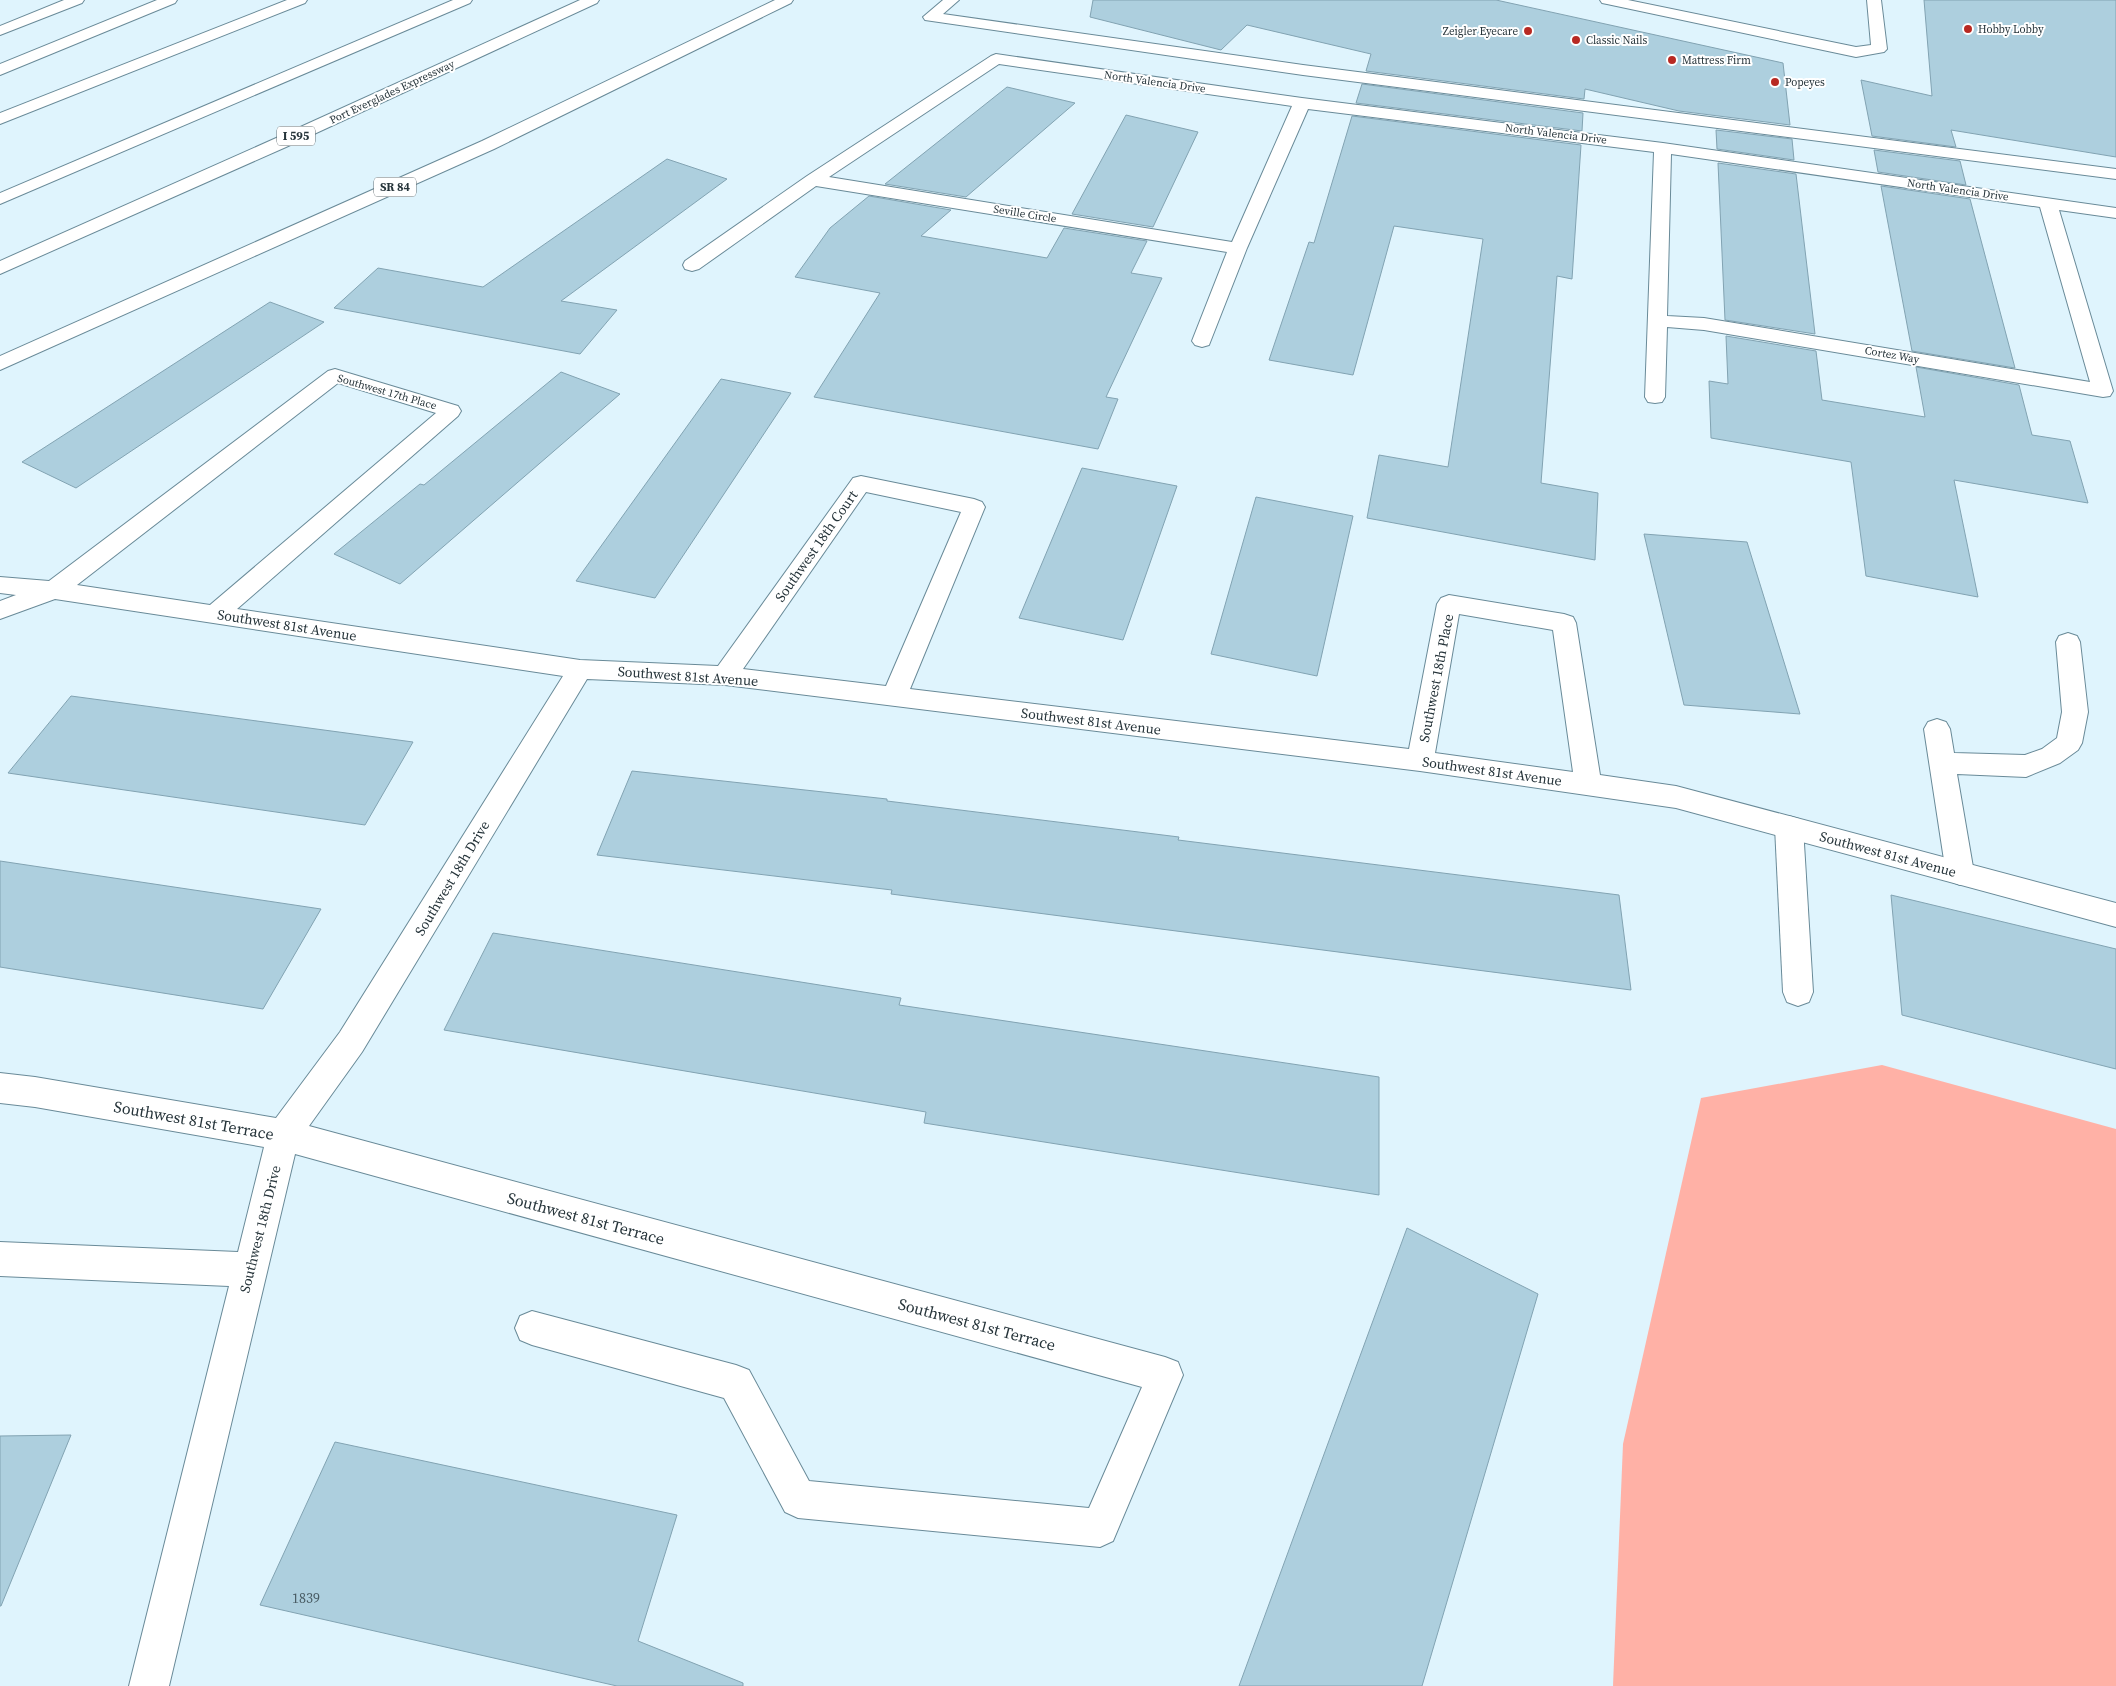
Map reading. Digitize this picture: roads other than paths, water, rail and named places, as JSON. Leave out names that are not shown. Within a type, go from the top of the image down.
[{"type":"main road","points":[[0,31],[77,0]]},
{"type":"main road","points":[[0,70],[170,0]]},
{"type":"main road","points":[[0,119],[300,0]]},
{"type":"main road","points":[[0,199],[465,0]]},
{"type":"main road","name":"Port Everglades Expressway","points":[[0,268],[280,143],[592,0]]},
{"type":"main road","name":"SR 84","points":[[0,364],[488,145],[786,0]]},
{"type":"main road","points":[[952,0],[930,17],[1303,70],[2116,174]]},
{"type":"main road","points":[[1607,0],[1856,52],[1879,49],[1874,0]]},
{"type":"main road","name":"North Valencia Drive","points":[[813,180],[996,59],[1302,103],[1663,148],[2116,212]]},
{"type":"main road","points":[[1202,341],[1238,248],[1302,103]]},
{"type":"main road","points":[[1655,397],[1663,148]]},
{"type":"main road","points":[[692,265],[813,180]]},
{"type":"main road","name":"Seville Circle","points":[[813,180],[1238,248]]},
{"type":"main road","name":"Cortez Way","points":[[1658,321],[1704,324],[2110,392],[2048,203]]},
{"type":"main road","name":"Southwest 17th Place","points":[[54,590],[335,375],[451,411],[215,614]]},
{"type":"main road","name":"Southwest 18th Court","points":[[725,676],[861,483],[974,507],[894,698]]},
{"type":"main road","name":"Southwest 81st Avenue","points":[[0,568],[54,590]]},
{"type":"main road","name":"Southwest 81st Avenue","points":[[0,585],[54,590],[580,668],[725,676],[1420,761],[1676,797],[2116,915]]},
{"type":"main road","points":[[0,610],[54,590]]},
{"type":"main road","name":"Southwest 18th Place","points":[[1420,761],[1449,604],[1564,623],[1588,784]]},
{"type":"main road","points":[[1943,763],[2026,766],[2051,756],[2069,744],[2075,712],[2068,642]]},
{"type":"main road","name":"Southwest 18th Drive","points":[[149,1686],[283,1135],[352,1042],[580,668]]},
{"type":"main road","points":[[1937,729],[1960,873]]},
{"type":"main road","points":[[1788,827],[1798,992]]},
{"type":"main road","name":"Southwest 81st Terrace","points":[[0,1088],[35,1092],[283,1135],[1164,1375],[1100,1528],[798,1499],[736,1383],[532,1328]]},
{"type":"main road","points":[[0,1259],[250,1270]]},
{"type":"place","name":"Hobby Lobby","points":[[1968,29]]},
{"type":"place","name":"Zeigler Eyecare","points":[[1528,31]]},
{"type":"place","name":"Classic Nails","points":[[1576,40]]},
{"type":"place","name":"Mattress Firm","points":[[1672,60]]},
{"type":"place","name":"Popeyes","points":[[1775,82]]}]
